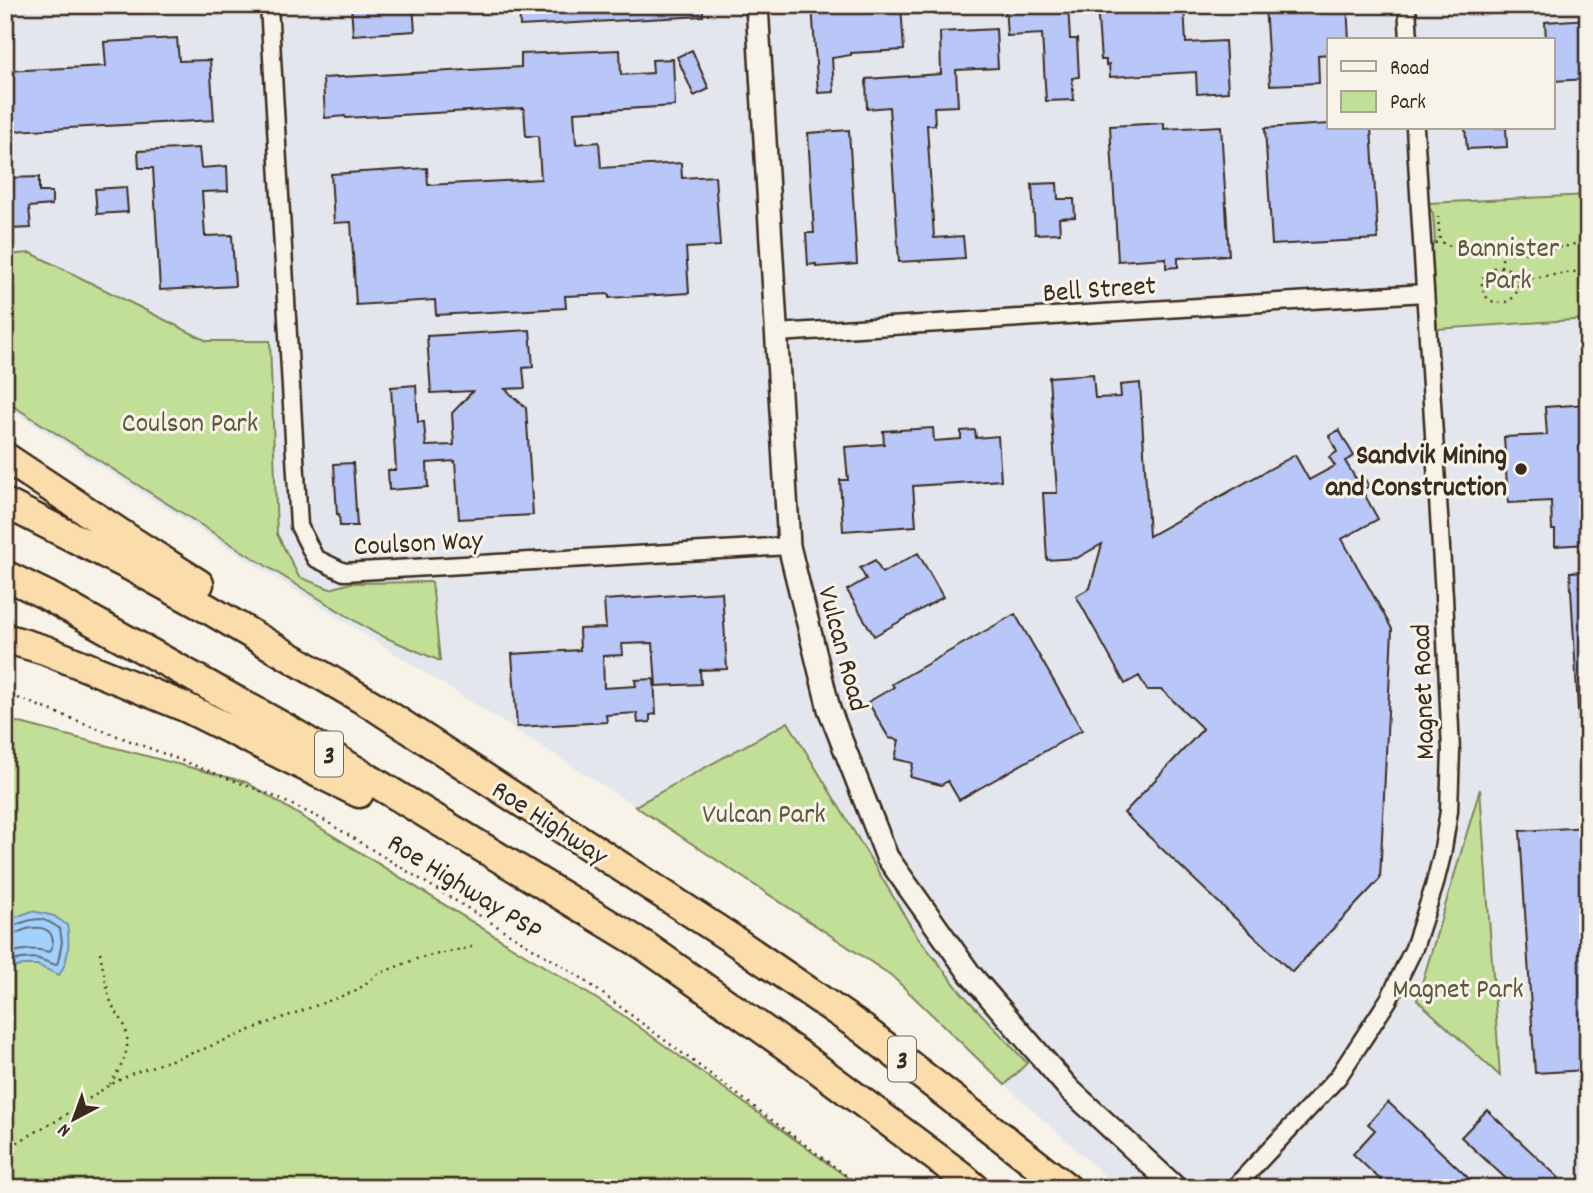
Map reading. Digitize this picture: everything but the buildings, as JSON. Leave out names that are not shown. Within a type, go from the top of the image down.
[{"type":"highway","points":[[5,457],[257,621],[374,706]]},
{"type":"highway","name":"Roe Highway","points":[[5,503],[143,573],[374,706],[732,939],[863,1029],[1067,1188]]},
{"type":"highway","name":"Roe Highway","points":[[5,575],[46,595],[292,732],[645,946],[788,1046],[975,1188]]},
{"type":"highway","points":[[5,638],[70,659],[197,712],[340,783],[645,946]]},
{"type":"street","name":"Coulson Way","points":[[268,5],[299,526],[315,558],[344,572],[789,546]]},
{"type":"street","name":"Vulcan Road","points":[[757,5],[789,546],[830,709],[887,857],[970,974],[1070,1090],[1176,1188]]},
{"type":"street","points":[[1407,5],[1409,38]]},
{"type":"street","name":"Magnet Road","points":[[1234,1188],[1338,1077],[1389,999],[1414,948],[1434,887],[1450,811],[1451,751],[1444,596],[1415,130]]},
{"type":"street","name":"Bell Street","points":[[777,333],[1425,293]]},
{"type":"path","points":[[1438,216],[1440,242]]},
{"type":"path","points":[[1422,244],[1440,242],[1457,248],[1503,253],[1537,252],[1588,240]]},
{"type":"path","points":[[1501,267],[1503,253]]},
{"type":"path","points":[[1501,267],[1509,269],[1518,280],[1517,293],[1502,303],[1491,300],[1484,291],[1483,279],[1490,270],[1501,267]]},
{"type":"path","points":[[1518,280],[1588,270]]},
{"type":"path","name":"Roe Highway PSP","points":[[5,693],[269,794],[322,819],[580,978],[863,1188]]},
{"type":"path","points":[[5,1149],[133,1073],[356,990],[377,974],[419,958],[472,947]]},
{"type":"path","points":[[100,952],[112,1004],[125,1027],[127,1042],[127,1052],[119,1071],[108,1086]]},
{"type":"shaded area","points":[[5,5],[1588,5],[1588,1188],[1118,1188],[1005,1085],[892,976],[635,806],[5,406]]},
{"type":"green space","name":"Bannister Park","points":[[1588,195],[1588,319],[1437,329],[1431,247],[1435,242],[1433,213],[1429,203]]},
{"type":"green space","name":"Coulson Park","points":[[31,253],[207,341],[270,341],[277,534],[299,577],[330,589],[351,583],[432,582],[440,661],[375,633],[5,401],[5,255]]},
{"type":"green space","points":[[5,719],[246,782],[621,1014],[862,1188],[5,1188]]},
{"type":"green space","name":"Vulcan Park","points":[[788,722],[915,933],[960,991],[1027,1063],[1005,1085],[892,976],[635,806]]},
{"type":"green space","name":"Magnet Park","points":[[1480,789],[1500,1076],[1417,1000]]},
{"type":"water","points":[[32,911],[54,916],[67,925],[68,951],[59,975],[37,965],[23,965],[5,971],[5,924],[8,920]]},
{"type":"place","name":"Sandvik Mining and Construction","points":[[1521,469]]}]
